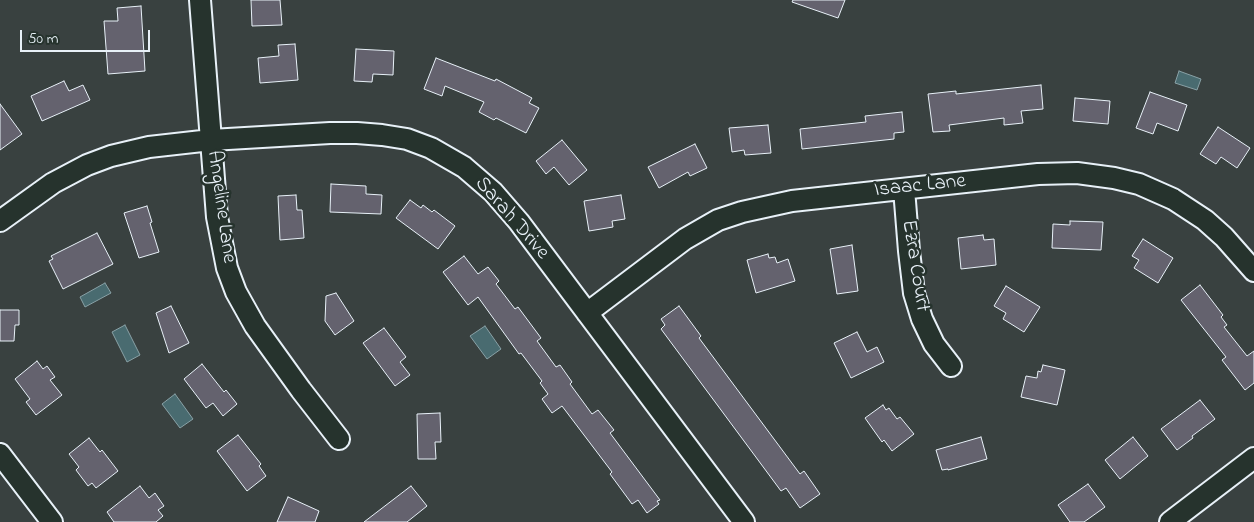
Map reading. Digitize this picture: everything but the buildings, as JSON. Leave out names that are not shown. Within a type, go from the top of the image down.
[{"type":"street","name":"Angeline Lane","points":[[200,0],[217,217],[227,268],[236,292],[255,326],[277,359],[339,439]]},
{"type":"street","name":"Sarah Drive","points":[[0,221],[53,183],[87,165],[112,156],[149,147],[211,140],[357,133],[407,140],[431,148],[464,167],[493,192],[519,222],[744,522]]},
{"type":"street","name":"Isaac Lane","points":[[587,313],[685,240],[718,220],[742,212],[792,201],[1038,174],[1076,173],[1114,178],[1139,184],[1173,199],[1205,220],[1224,237],[1254,271]]},
{"type":"street","name":"Ezra Court","points":[[904,188],[914,293],[934,344],[951,366]]},
{"type":"street","points":[[0,454],[52,522]]},
{"type":"street","points":[[1170,522],[1254,458]]},
{"type":"water","points":[[1179,71],[1201,79],[1197,90],[1175,83]]},
{"type":"water","points":[[105,283],[111,293],[85,307],[80,297]]},
{"type":"water","points":[[125,325],[140,355],[127,362],[112,332]]},
{"type":"water","points":[[485,326],[501,349],[487,359],[470,336]]},
{"type":"water","points":[[175,394],[193,419],[180,428],[162,404]]}]
